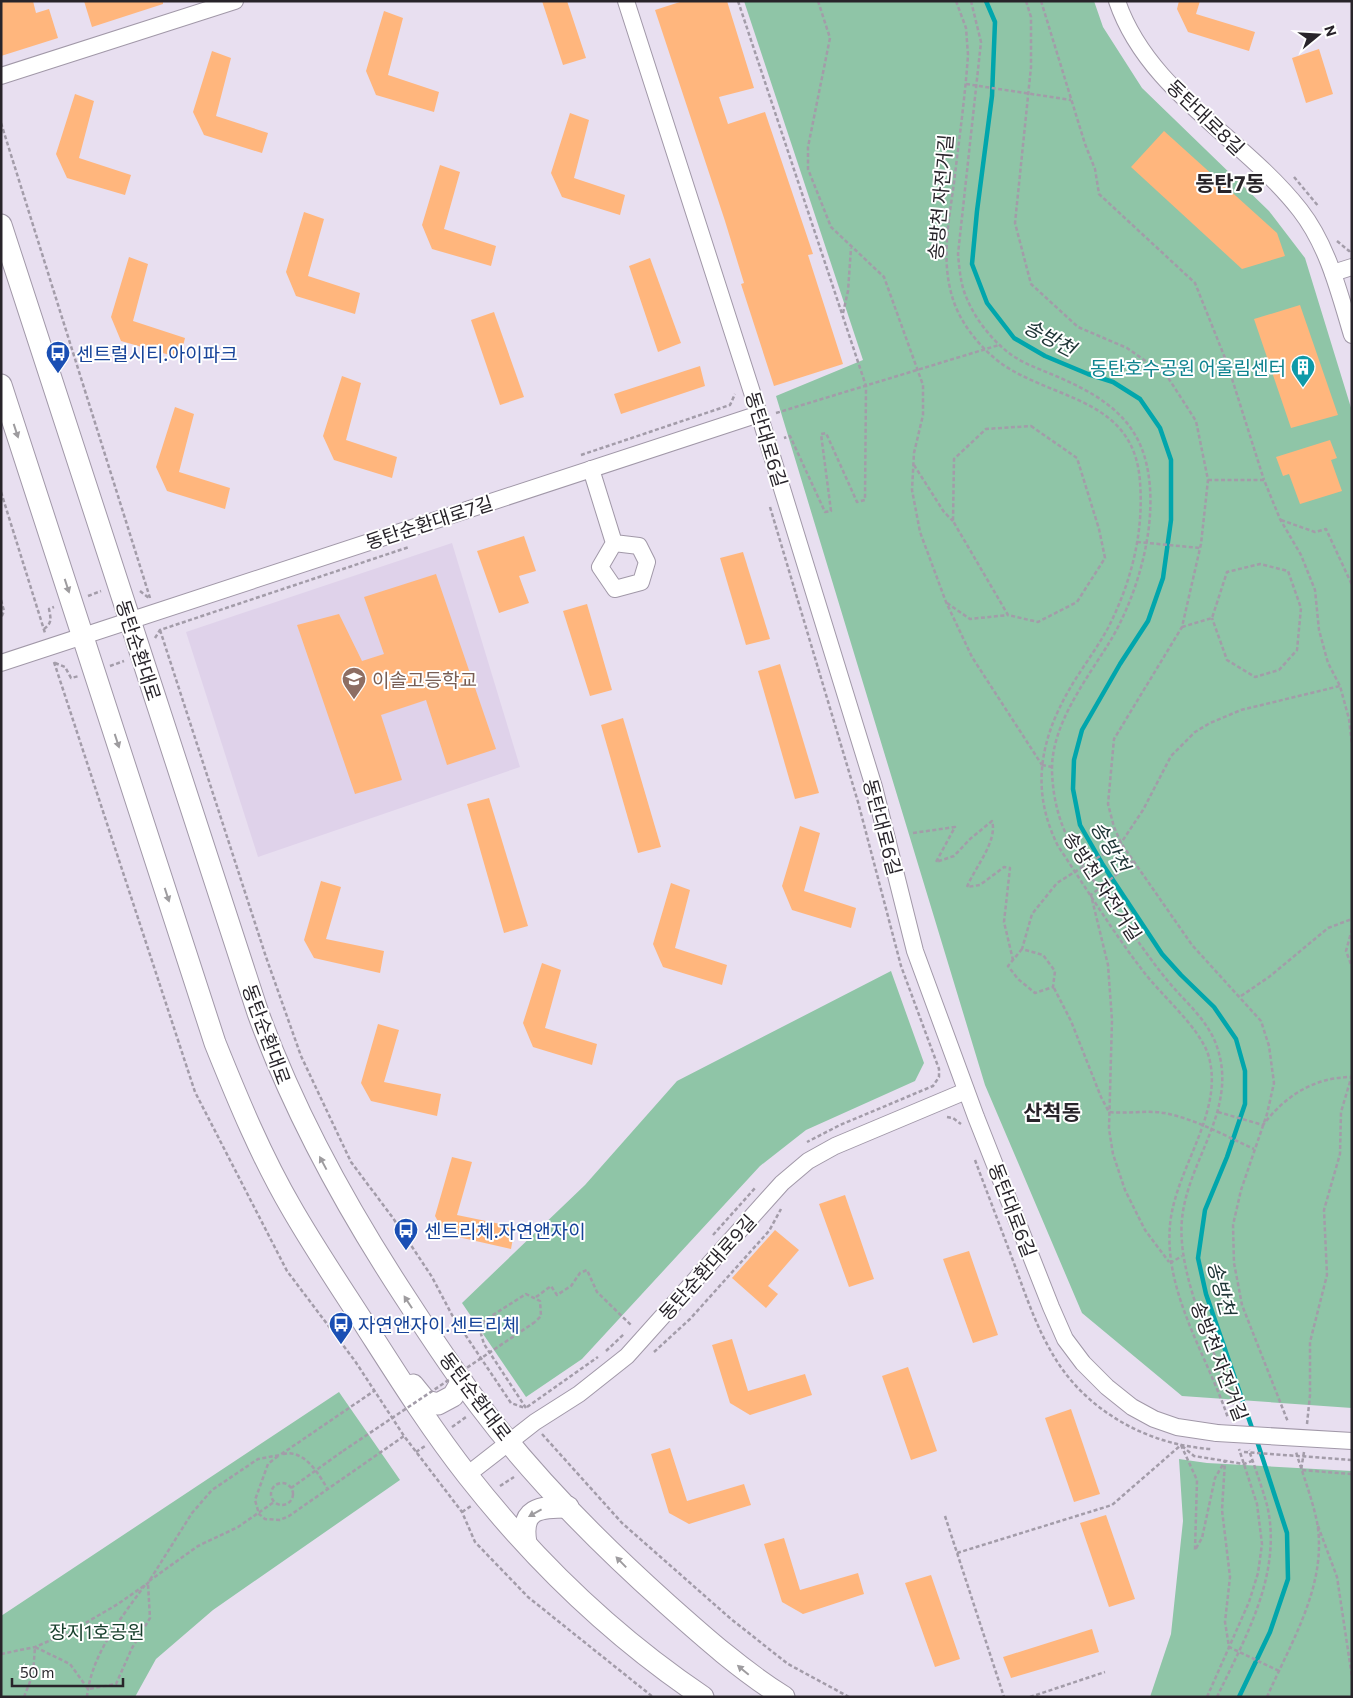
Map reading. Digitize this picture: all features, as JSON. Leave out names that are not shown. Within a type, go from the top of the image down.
[{"type":"main road","name":"동탄순환대로","points":[[1,224],[258,1013],[292,1098],[318,1154],[356,1220],[462,1381],[530,1466],[629,1570],[752,1677],[784,1697]]},
{"type":"main road","points":[[1,385],[72,601],[91,633],[94,671],[215,1043],[260,1148],[292,1208],[381,1350],[427,1420],[467,1475],[526,1543],[578,1595],[619,1632],[703,1697]]},
{"type":"main road","points":[[381,1350],[426,1400],[438,1404],[445,1401],[453,1396],[462,1381]]},
{"type":"main road","points":[[526,1543],[523,1528],[526,1518],[534,1512],[548,1507],[568,1507]]},
{"type":"street","points":[[1,76],[235,1]]},
{"type":"street","name":"동탄대로6길","points":[[626,1],[759,414],[874,787],[915,951],[966,1091],[1065,1339],[1083,1363],[1107,1387],[1132,1407],[1154,1419],[1216,1441],[1352,1441]]},
{"type":"street","name":"동탄대로8길","points":[[1117,1],[1132,36],[1152,66],[1300,210],[1315,234],[1332,272],[1352,335]]},
{"type":"street","points":[[1332,272],[1352,267]]},
{"type":"street","name":"동탄순환대로7길","points":[[1,663],[759,414]]},
{"type":"street","points":[[591,469],[614,543]]},
{"type":"street","name":"동탄순환대로9길","points":[[467,1475],[509,1441],[579,1394],[627,1356],[782,1183],[808,1161],[834,1146],[966,1091]]},
{"type":"path","points":[[738,1],[866,386],[865,500],[857,502],[826,433],[821,434],[831,511],[825,512],[790,436],[784,438]]},
{"type":"path","points":[[818,1],[830,38],[808,147],[808,169],[831,228],[884,277],[919,370],[924,399],[913,464],[912,490],[920,532],[946,602],[972,657],[1042,765],[1052,767]]},
{"type":"path","name":"송방천 자전거길","points":[[956,1],[968,44],[966,83],[948,234],[947,262],[952,296],[957,309],[974,336],[986,349],[1014,372],[1092,406],[1122,431],[1137,464],[1140,480],[1137,542],[1125,590],[1107,629],[1069,689],[1051,724],[1042,765],[1042,799],[1047,824],[1058,846],[1142,970],[1200,1036],[1208,1055],[1212,1081],[1210,1102],[1173,1206],[1170,1225],[1170,1263],[1193,1332],[1229,1420]]},
{"type":"path","points":[[970,1],[981,42],[978,85],[958,254],[963,287],[975,314],[1000,345],[1012,355],[1031,366],[1082,387],[1105,400],[1124,418],[1138,440],[1146,462],[1150,489],[1147,543],[1136,584],[1111,640],[1068,708],[1052,767],[1060,821],[1067,840],[1084,868],[1168,981],[1208,1029],[1217,1046],[1223,1072],[1223,1086],[1218,1112],[1188,1192],[1182,1218],[1182,1256],[1205,1327],[1240,1420]]},
{"type":"path","points":[[1026,1],[1031,17],[1030,93],[1022,142],[1015,223],[1031,284],[1078,327],[1127,348],[1167,376],[1196,421],[1208,480],[1200,548],[1182,627],[1114,739],[1108,804],[1114,827],[1121,843],[1192,946],[1241,996],[1260,1021],[1269,1046],[1274,1083],[1263,1125],[1241,1190],[1233,1225],[1234,1263],[1242,1305],[1288,1425]]},
{"type":"path","points":[[1041,1],[1071,100],[1095,169],[1099,194],[1195,283],[1227,363],[1264,480],[1280,519],[1301,555],[1315,590],[1319,630],[1328,663],[1340,686],[1349,718],[1352,745]]},
{"type":"path","points":[[966,83],[1071,100]]},
{"type":"path","points":[[1,123],[150,599]]},
{"type":"path","points":[[842,314],[848,291],[851,248]]},
{"type":"path","points":[[776,413],[1000,345]]},
{"type":"path","points":[[580,455],[730,405],[734,399],[734,389]]},
{"type":"path","points":[[946,602],[970,619],[1008,615],[1038,622],[1077,602],[1105,558],[1099,529],[1077,458],[1031,426],[986,429],[954,459],[953,521]]},
{"type":"path","points":[[913,464],[944,512],[953,521],[1008,615]]},
{"type":"path","points":[[1208,480],[1264,480]]},
{"type":"path","points":[[1,492],[44,630],[50,625],[52,619],[50,609],[118,585]]},
{"type":"path","points":[[769,504],[858,802],[901,966],[939,1069],[939,1077],[933,1086],[840,1124],[803,1146]]},
{"type":"path","points":[[1280,519],[1315,532],[1326,529],[1352,584]]},
{"type":"path","points":[[1137,542],[1200,548]]},
{"type":"path","points":[[416,545],[160,630],[266,956],[298,1047],[347,1153],[412,1247],[452,1315],[511,1403],[526,1408]]},
{"type":"path","points":[[1260,564],[1288,571],[1301,608],[1296,650],[1279,670],[1255,677],[1227,660],[1212,618],[1227,572],[1260,564]]},
{"type":"path","points":[[1,600],[4,611],[1,618]]},
{"type":"path","points":[[1182,627],[1212,618]]},
{"type":"path","points":[[141,656],[71,678],[65,667],[54,662],[194,1092],[287,1271],[315,1306],[404,1436],[462,1512],[474,1542],[528,1597],[653,1697]]},
{"type":"path","points":[[1053,987],[1035,993],[1018,979],[1008,966],[1022,949],[1032,914],[1057,883],[1084,868],[1121,843],[1143,810],[1171,756],[1195,732],[1210,723],[1241,710],[1340,686]]},
{"type":"path","points":[[913,832],[954,827],[936,862],[954,856],[970,839],[992,821],[995,830],[988,850],[975,868],[967,887],[980,885],[1004,867],[1010,868],[1004,922],[1013,960]]},
{"type":"path","points":[[1133,860],[1091,895],[1108,965],[1112,1020],[1109,1129],[1113,1154],[1125,1190],[1145,1230],[1170,1263],[1182,1256]]},
{"type":"path","points":[[1241,996],[1269,977],[1328,928],[1352,919]]},
{"type":"path","points":[[1352,929],[1346,951],[1352,967]]},
{"type":"path","points":[[1022,949],[1043,955],[1055,971],[1053,987],[1071,1020],[1100,1097],[1109,1112]]},
{"type":"path","points":[[1263,1125],[1274,1110],[1299,1090],[1331,1079],[1351,1077],[1342,1112],[1340,1154],[1324,1210],[1326,1275],[1310,1342],[1310,1395],[1306,1433]]},
{"type":"path","points":[[1109,1112],[1126,1114],[1161,1113],[1202,1125],[1254,1149]]},
{"type":"path","points":[[1218,1112],[1263,1125]]},
{"type":"path","points":[[945,1116],[953,1118],[961,1124]]},
{"type":"path","points":[[972,1152],[1038,1328],[1053,1356],[1070,1378],[1102,1410],[1143,1433],[1181,1445],[1194,1456],[1244,1464],[1253,1461]]},
{"type":"path","points":[[711,1237],[758,1185]]},
{"type":"path","points":[[654,1352],[690,1319],[769,1231],[784,1202]]},
{"type":"path","points":[[536,1297],[551,1286],[557,1295],[571,1286],[580,1273],[587,1270],[597,1292],[607,1304],[632,1326]]},
{"type":"path","points":[[291,1488],[316,1469],[343,1451],[535,1322],[541,1316],[542,1307],[536,1297],[526,1294],[485,1320],[481,1327],[484,1344],[526,1408]]},
{"type":"path","points":[[526,1408],[604,1353],[639,1319]]},
{"type":"path","points":[[374,1392],[268,1464],[255,1500],[259,1514],[265,1519],[280,1520],[404,1436]]},
{"type":"path","points":[[552,1431],[544,1436],[622,1522],[725,1613],[788,1664],[849,1697]]},
{"type":"path","points":[[957,1553],[1112,1505],[1181,1445],[1216,1441]]},
{"type":"path","points":[[1294,1443],[1317,1522],[1336,1577],[1352,1677]]},
{"type":"path","points":[[1181,1445],[1197,1480],[1196,1550],[1202,1538],[1215,1478],[1224,1461]]},
{"type":"path","points":[[1217,1697],[1262,1597],[1271,1549],[1267,1506],[1247,1445]]},
{"type":"path","name":"송방천 자전거길","points":[[1207,1697],[1249,1602],[1258,1572],[1262,1544],[1257,1504],[1238,1446]]},
{"type":"path","points":[[1232,1451],[1352,1460]]},
{"type":"path","points":[[1301,1470],[1304,1452]]},
{"type":"path","points":[[87,1697],[88,1688],[111,1630],[148,1583],[192,1512],[212,1490],[258,1459],[294,1454],[306,1460],[316,1469],[327,1488]]},
{"type":"path","points":[[1224,1461],[1222,1510],[1230,1577],[1225,1622],[1229,1647],[1278,1671]]},
{"type":"path","points":[[462,1512],[530,1466]]},
{"type":"path","points":[[1301,1470],[1352,1474]]},
{"type":"path","points":[[285,1483],[291,1488],[292,1498],[287,1504],[280,1505],[274,1502],[271,1492],[274,1486],[285,1483]]},
{"type":"path","points":[[1,1654],[35,1647],[70,1632],[99,1616],[198,1546],[238,1528],[274,1502]]},
{"type":"path","points":[[945,1516],[1004,1697]]},
{"type":"path","points":[[1267,1697],[1299,1627],[1312,1592],[1319,1555],[1317,1522]]},
{"type":"path","points":[[88,1688],[116,1684],[132,1648],[150,1618],[148,1583]]},
{"type":"path","points":[[35,1647],[70,1664],[88,1688]]},
{"type":"path","points":[[24,1697],[33,1674],[35,1647]]},
{"type":"path","points":[[1030,1697],[1105,1672]]},
{"type":"shaded area","name":"이솔고등학교","points":[[452,543],[520,767],[258,857],[186,632]]},
{"type":"green space","points":[[744,1],[1094,1],[1103,27],[1142,88],[1269,211],[1305,258],[1352,411],[1352,1408],[1182,1396],[1082,1313],[985,1085],[776,396],[863,360]]},
{"type":"green space","points":[[891,971],[924,1063],[915,1081],[806,1130],[760,1166],[582,1359],[526,1397],[462,1303],[585,1185],[677,1081]]},
{"type":"green space","name":"장지1호공원","points":[[339,1392],[400,1480],[213,1610],[156,1659],[135,1697],[1,1697],[1,1616]]},
{"type":"green space","points":[[1179,1459],[1207,1463],[1352,1471],[1352,1697],[1150,1697],[1171,1634],[1183,1521]]},
{"type":"building","points":[[1,1],[33,1],[36,13],[49,9],[58,38],[1,56]]},
{"type":"building","points":[[84,1],[163,1],[163,4],[92,27]]},
{"type":"building","points":[[542,1],[567,1],[586,58],[563,65]]},
{"type":"building","points":[[683,1],[727,1],[754,88],[719,97],[728,124],[765,112],[813,254],[808,255],[843,364],[774,386],[741,284],[744,283],[725,221],[655,10]]},
{"type":"building","points":[[1179,1],[1200,1],[1196,14],[1255,32],[1249,51],[1188,32],[1177,9]]},
{"type":"building","points":[[384,11],[403,18],[388,75],[439,92],[434,112],[376,95],[366,71]]},
{"type":"building","points":[[1319,49],[1333,94],[1306,103],[1292,58]]},
{"type":"building","points":[[212,51],[231,58],[216,116],[268,133],[262,153],[204,135],[193,112]]},
{"type":"building","points":[[75,94],[94,101],[79,158],[131,175],[125,195],[67,178],[56,154]]},
{"type":"building","points":[[570,113],[589,120],[574,178],[625,195],[620,215],[562,197],[551,173]]},
{"type":"building","points":[[1164,131],[1277,233],[1285,256],[1242,269],[1131,167]]},
{"type":"building","points":[[440,165],[460,172],[444,229],[496,246],[491,266],[432,249],[422,225]]},
{"type":"building","points":[[304,212],[324,219],[308,276],[360,293],[355,314],[296,296],[286,272]]},
{"type":"building","points":[[129,257],[148,264],[133,321],[185,338],[180,358],[121,341],[111,317]]},
{"type":"building","points":[[650,258],[681,343],[658,352],[629,266]]},
{"type":"building","name":"동탄호수공원 어울림센터","points":[[1300,305],[1338,415],[1291,428],[1254,319]]},
{"type":"building","points":[[494,312],[524,397],[500,405],[471,320]]},
{"type":"building","points":[[700,366],[705,386],[621,414],[614,394]]},
{"type":"building","points":[[342,376],[361,383],[346,440],[397,457],[392,478],[334,460],[323,436]]},
{"type":"building","points":[[175,407],[194,414],[179,472],[230,488],[225,509],[167,491],[156,467]]},
{"type":"building","points":[[1330,440],[1337,458],[1331,460],[1342,491],[1300,504],[1289,474],[1283,476],[1276,457]]},
{"type":"building","points":[[524,536],[536,571],[519,576],[529,603],[499,613],[477,551]]},
{"type":"building","points":[[743,552],[770,639],[746,645],[720,558]]},
{"type":"building","points":[[436,574],[496,749],[447,765],[426,700],[381,715],[402,780],[355,794],[297,625],[339,614],[362,661],[384,654],[364,597]]},
{"type":"building","points":[[587,604],[612,690],[590,696],[563,611]]},
{"type":"building","points":[[780,664],[819,793],[795,799],[758,671]]},
{"type":"building","points":[[623,718],[661,847],[638,853],[601,725]]},
{"type":"building","points":[[489,798],[528,926],[504,933],[467,804]]},
{"type":"building","points":[[800,826],[820,833],[804,891],[856,908],[851,928],[792,910],[782,886]]},
{"type":"building","points":[[321,881],[341,887],[326,939],[384,951],[380,973],[314,958],[304,940]]},
{"type":"building","points":[[671,883],[690,890],[675,948],[727,965],[722,985],[663,967],[653,944]]},
{"type":"building","points":[[542,963],[561,970],[545,1028],[597,1044],[592,1065],[533,1047],[523,1023]]},
{"type":"building","points":[[378,1024],[399,1030],[384,1082],[441,1094],[437,1116],[371,1101],[361,1083]]},
{"type":"building","points":[[452,1157],[472,1162],[457,1215],[515,1227],[511,1249],[445,1234],[435,1216]]},
{"type":"building","points":[[845,1195],[874,1279],[849,1287],[819,1204]]},
{"type":"building","points":[[775,1230],[799,1250],[768,1286],[778,1294],[766,1308],[732,1278]]},
{"type":"building","points":[[969,1251],[998,1335],[973,1343],[943,1259]]},
{"type":"building","points":[[732,1339],[748,1391],[805,1374],[812,1395],[750,1415],[730,1403],[712,1345]]},
{"type":"building","points":[[908,1367],[937,1451],[911,1460],[882,1376]]},
{"type":"building","points":[[1071,1409],[1100,1494],[1074,1502],[1045,1418]]},
{"type":"building","points":[[670,1448],[687,1501],[744,1484],[751,1505],[689,1524],[669,1513],[651,1454]]},
{"type":"building","points":[[1106,1515],[1135,1599],[1109,1607],[1080,1523]]},
{"type":"building","points":[[784,1538],[800,1590],[858,1573],[864,1594],[803,1614],[782,1602],[764,1544]]},
{"type":"building","points":[[931,1575],[960,1659],[935,1667],[905,1583]]},
{"type":"building","points":[[1092,1629],[1099,1652],[1011,1678],[1003,1657]]},
{"type":"waterway","name":"송방천","points":[[986,1],[995,22],[992,96],[972,264],[987,303],[1014,338],[1045,356],[1113,382],[1140,399],[1160,428],[1171,460],[1171,520],[1163,578],[1148,621],[1120,664],[1082,730],[1074,760],[1073,789],[1080,825],[1103,865],[1162,954],[1214,1007],[1236,1039],[1245,1071],[1245,1104],[1227,1157],[1205,1210],[1198,1258],[1206,1294],[1253,1431]]},
{"type":"waterway","name":"송방천","points":[[1239,1697],[1270,1632],[1288,1579],[1287,1533],[1256,1438]]},
{"type":"place","name":"센트럴시티.아이파크","points":[[58,374]]},
{"type":"place","name":"동탄호수공원 어울림센터","points":[[1303,388]]},
{"type":"place","name":"이솔고등학교","points":[[354,700]]},
{"type":"place","name":"센트리체.자연앤자이","points":[[406,1251]]},
{"type":"place","name":"자연앤자이.센트리체","points":[[341,1345]]},
{"type":"district","name":"동탄7동","points":[[1230,182]]},
{"type":"district","name":"산척동","points":[[1052,1111]]}]
